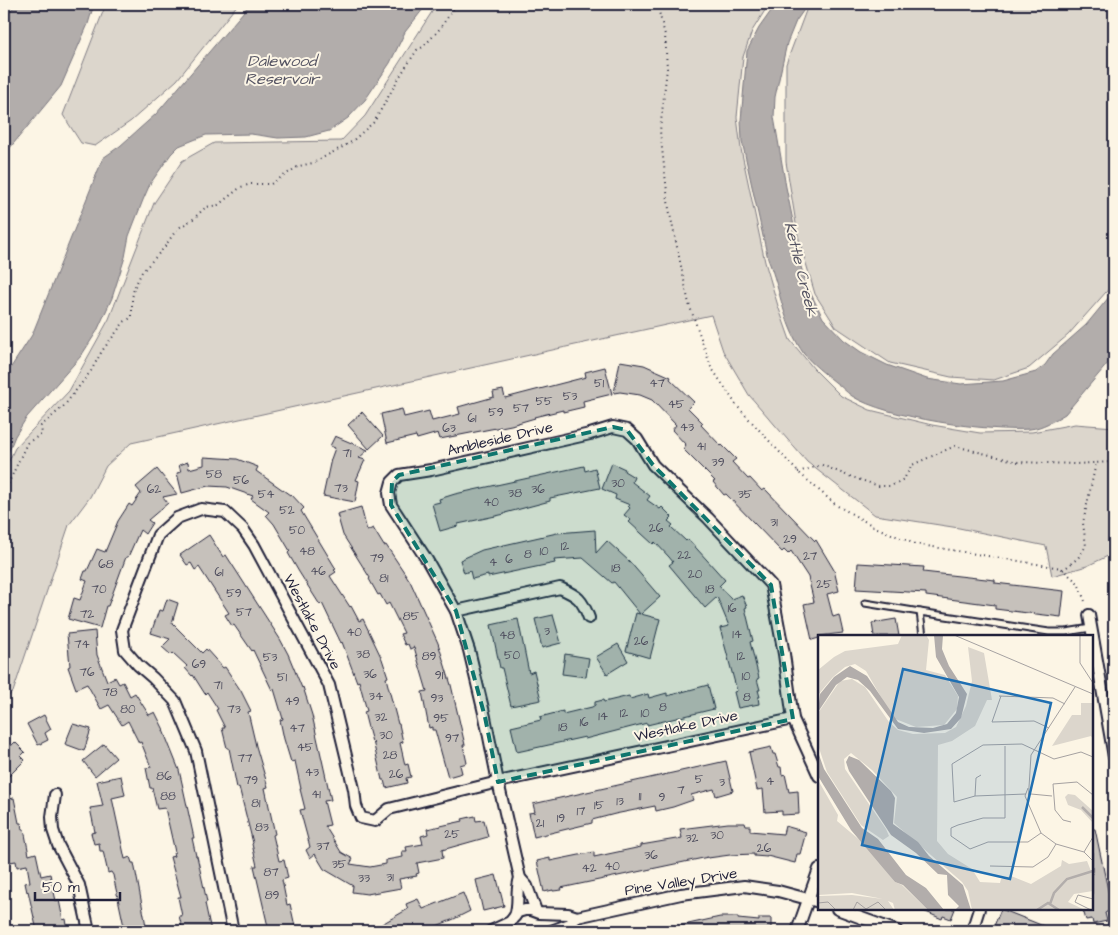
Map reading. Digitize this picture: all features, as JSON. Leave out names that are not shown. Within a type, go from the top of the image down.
[{"type":"street","name":"Ambleside Drive","points":[[538,912],[527,886],[520,878],[469,650],[456,611],[428,560],[391,505],[389,493],[392,482],[399,475],[441,468],[613,427],[627,430],[637,438],[653,465],[708,518],[771,585],[784,654],[793,719],[818,774]]},
{"type":"street","name":"Westlake Drive","points":[[233,931],[200,768],[193,743],[175,701],[125,650],[122,630],[158,536],[177,518],[201,510],[225,512],[243,528],[329,685],[354,789],[356,806],[362,818],[375,821],[389,809],[498,782],[793,719]]},
{"type":"street","points":[[456,611],[560,588],[576,595],[584,603],[589,618]]},
{"type":"street","points":[[1089,615],[1114,757]]},
{"type":"street","points":[[55,795],[52,817],[53,830],[58,845],[79,885],[89,931]]},
{"type":"street","points":[[798,931],[818,873]]},
{"type":"street","name":"Ambleside Drive","points":[[512,923],[519,904],[516,889],[520,878]]},
{"type":"street","name":"Pine Valley Drive","points":[[491,931],[512,923],[525,910],[568,914],[577,917],[681,894],[737,887],[778,891],[818,902]]},
{"type":"street","points":[[840,910],[897,931]]},
{"type":"street","points":[[972,931],[979,910]]},
{"type":"street","points":[[538,912],[544,921],[546,931]]},
{"type":"street","name":"Pine Valley Drive","points":[[551,931],[570,924],[577,917]]},
{"type":"lane","points":[[865,602],[1049,632],[1066,632],[1092,628]]},
{"type":"lane","points":[[920,612],[923,635]]},
{"type":"path","points":[[4,493],[27,444],[42,434],[40,426],[64,406],[124,322],[132,317],[134,288],[142,272],[163,249],[177,229],[193,219],[206,207],[218,205],[241,187],[251,184],[271,184],[299,166],[313,163],[350,143],[374,122],[417,50],[423,47],[438,31],[457,4]]},
{"type":"path","points":[[658,4],[665,35],[667,68],[660,131],[669,209],[689,304],[711,367],[737,406],[798,472],[836,505],[875,527],[915,544],[1061,568],[1078,583],[1089,615]]},
{"type":"path","points":[[798,472],[822,465],[879,486],[891,486],[904,479],[912,464],[955,446],[1018,462],[1114,462]]},
{"type":"path","points":[[1063,570],[1078,558],[1086,546],[1083,523],[1096,463]]},
{"type":"highlighted area","points":[[613,427],[627,430],[653,465],[771,585],[793,719],[498,782],[485,717],[456,611],[391,505],[392,482],[399,475]]},
{"type":"shaded area","points":[[106,4],[238,4],[177,80],[131,121],[95,146],[81,143],[63,115]]},
{"type":"shaded area","points":[[437,4],[769,4],[752,31],[743,57],[737,117],[741,149],[765,262],[790,340],[814,369],[841,396],[870,410],[932,425],[980,433],[1032,432],[1075,424],[1114,427],[1114,553],[1087,566],[1052,576],[1046,546],[959,528],[875,515],[807,462],[749,395],[723,351],[711,315],[131,443],[106,466],[90,497],[69,525],[13,692],[4,700],[4,471],[15,448],[69,391],[109,319],[154,203],[182,161],[214,143],[341,141],[365,116]]},
{"type":"shaded area","points":[[812,4],[1114,4],[1114,283],[1068,335],[1029,368],[994,380],[951,377],[890,363],[836,327],[815,294],[798,236],[786,162],[786,64],[807,8]]},
{"type":"water","points":[[15,4],[94,4],[88,24],[61,86],[4,155],[4,22]]},
{"type":"water","name":"Dalewood Reservoir","points":[[250,4],[427,4],[405,32],[390,63],[365,100],[348,118],[329,131],[306,137],[278,138],[251,134],[206,135],[179,146],[171,154],[150,184],[143,200],[129,236],[125,257],[112,298],[97,331],[81,356],[27,417],[15,436],[4,463],[4,378],[32,335],[103,158],[120,146],[156,114]]},
{"type":"water","name":"Kettle Creek","points":[[776,4],[808,4],[796,21],[787,43],[775,97],[774,117],[799,250],[799,261],[808,288],[823,318],[844,340],[861,352],[887,365],[927,379],[961,384],[1003,381],[1036,372],[1045,365],[1053,354],[1086,325],[1114,291],[1114,356],[1065,414],[1039,427],[1030,429],[965,426],[913,417],[868,404],[852,396],[804,354],[791,331],[768,259],[742,141],[741,120],[747,51],[759,28]]},
{"type":"building","points":[[620,361],[644,365],[671,377],[670,379],[694,402],[688,408],[703,423],[701,425],[736,459],[732,462],[762,491],[765,489],[816,540],[834,570],[839,591],[827,594],[833,617],[839,615],[843,633],[818,635],[818,638],[812,640],[804,604],[814,602],[808,577],[791,551],[788,554],[784,550],[782,552],[726,494],[724,495],[713,482],[715,481],[683,449],[686,445],[672,430],[676,425],[652,400],[640,395],[614,393]]},
{"type":"building","points":[[605,367],[612,394],[583,401],[584,407],[534,417],[511,425],[440,439],[438,433],[417,439],[416,436],[387,443],[381,414],[402,409],[404,417],[429,411],[432,421],[460,414],[458,407],[494,397],[493,392],[503,390],[505,398],[586,377],[585,372]]},
{"type":"building","points":[[362,412],[383,436],[369,449],[348,425]]},
{"type":"building","points":[[335,436],[368,450],[359,458],[365,460],[356,480],[359,481],[355,502],[323,496],[335,448],[330,446]]},
{"type":"building","points":[[204,457],[237,459],[258,467],[256,471],[291,494],[304,508],[301,511],[336,569],[334,570],[336,572],[330,576],[359,621],[363,619],[382,659],[403,742],[400,743],[405,765],[408,764],[411,777],[406,778],[407,783],[386,788],[384,780],[382,780],[367,724],[364,712],[367,711],[359,681],[357,682],[342,642],[322,603],[320,605],[288,553],[290,551],[274,524],[266,515],[269,512],[251,499],[253,496],[227,487],[208,486],[182,493],[177,473],[181,472],[179,465],[188,462],[189,469],[204,465]]},
{"type":"building","points":[[612,463],[625,469],[624,471],[634,477],[632,482],[650,496],[647,500],[660,509],[662,507],[672,517],[668,521],[673,525],[671,527],[686,541],[688,539],[725,580],[719,586],[731,599],[742,595],[747,607],[745,608],[753,641],[750,642],[759,678],[757,679],[760,690],[758,690],[759,704],[738,708],[734,692],[737,691],[720,628],[729,626],[717,597],[705,608],[669,565],[673,562],[669,557],[655,542],[653,544],[629,522],[631,520],[624,515],[630,508],[628,506],[630,505],[615,499],[616,495],[602,489]]},
{"type":"building","points":[[584,466],[585,471],[595,468],[600,488],[550,498],[550,501],[505,514],[458,524],[458,526],[440,531],[432,504],[440,502],[439,499]]},
{"type":"building","points":[[157,469],[177,494],[163,497],[168,503],[148,520],[152,523],[145,534],[140,530],[128,557],[126,557],[108,606],[106,606],[100,628],[68,619],[74,598],[80,600],[87,581],[82,579],[97,549],[105,552],[118,521],[129,504],[132,506],[141,493],[136,487]]},
{"type":"building","points":[[361,507],[367,531],[373,528],[410,581],[438,643],[451,685],[465,745],[463,745],[467,763],[460,765],[462,773],[448,777],[435,730],[432,730],[432,727],[429,728],[422,692],[427,691],[414,647],[410,649],[408,644],[405,645],[400,634],[404,633],[389,603],[386,605],[380,594],[378,595],[370,578],[343,535],[337,514]]},
{"type":"building","points":[[595,530],[596,553],[607,541],[629,561],[660,597],[641,614],[660,619],[650,658],[626,651],[636,613],[640,614],[614,582],[612,583],[583,558],[554,560],[555,563],[472,579],[470,571],[464,573],[460,560],[482,550],[557,533]]},
{"type":"building","points":[[209,535],[223,557],[226,555],[280,639],[303,687],[312,715],[331,800],[324,801],[330,825],[325,826],[341,852],[353,859],[350,864],[370,867],[386,864],[386,860],[403,857],[402,851],[407,851],[406,847],[423,844],[421,836],[428,834],[427,829],[463,821],[462,819],[475,816],[476,821],[484,820],[488,837],[442,850],[443,858],[417,863],[419,873],[416,874],[417,876],[399,879],[401,888],[367,894],[352,892],[353,886],[324,869],[315,854],[310,858],[306,850],[310,847],[300,810],[305,809],[301,789],[295,761],[291,762],[284,739],[280,720],[283,719],[274,689],[272,690],[253,650],[225,615],[229,613],[199,567],[195,570],[191,563],[187,565],[180,555]]},
{"type":"building","points":[[858,563],[924,567],[923,572],[995,580],[995,583],[1064,591],[1061,617],[995,609],[995,605],[926,596],[926,593],[856,589]]},
{"type":"building","points":[[167,599],[178,603],[172,623],[202,653],[206,649],[223,668],[225,667],[241,691],[251,711],[248,712],[268,787],[265,788],[275,834],[273,835],[279,861],[284,860],[288,878],[282,880],[287,905],[290,904],[296,931],[269,931],[254,866],[257,866],[253,843],[239,787],[237,788],[229,748],[227,748],[222,728],[225,728],[216,710],[218,709],[207,692],[205,694],[193,675],[185,668],[187,666],[173,653],[171,655],[162,647],[170,639],[151,633],[159,610],[163,611]]},
{"type":"building","points":[[553,615],[561,643],[542,648],[535,619]]},
{"type":"building","points":[[518,619],[529,673],[534,671],[541,700],[511,706],[502,668],[500,668],[491,625]]},
{"type":"building","points":[[896,619],[899,635],[874,635],[872,623]]},
{"type":"building","points":[[95,631],[97,655],[107,681],[115,677],[119,684],[123,682],[130,696],[135,693],[149,715],[155,712],[164,730],[179,770],[207,902],[205,903],[211,931],[183,931],[179,916],[182,916],[178,897],[181,897],[170,857],[174,856],[173,853],[175,852],[165,808],[157,809],[152,788],[150,788],[146,768],[151,767],[141,742],[139,743],[128,721],[122,725],[109,705],[101,709],[87,684],[76,689],[68,667],[70,666],[67,634]]},
{"type":"building","points":[[618,644],[628,661],[607,674],[596,657]]},
{"type":"building","points":[[565,654],[589,658],[586,677],[562,674]]},
{"type":"building","points":[[708,685],[714,709],[647,725],[647,723],[585,739],[585,737],[517,752],[511,727],[541,720],[540,717],[563,711],[563,714],[592,707],[595,705],[595,702],[603,700],[604,702],[629,696],[630,699],[648,694],[649,698],[667,693],[667,696]]},
{"type":"building","points":[[44,715],[51,729],[45,733],[48,740],[38,745],[27,724]]},
{"type":"building","points":[[73,724],[91,729],[84,751],[65,744]]},
{"type":"building","points":[[15,742],[25,752],[21,756],[25,760],[4,781],[4,753]]},
{"type":"building","points":[[104,744],[116,758],[95,776],[83,761]]},
{"type":"building","points":[[771,747],[779,767],[781,767],[782,775],[785,774],[789,792],[798,791],[799,814],[782,815],[782,811],[765,812],[763,789],[757,790],[749,752]]},
{"type":"building","points":[[726,761],[733,791],[716,796],[714,789],[691,795],[693,800],[673,807],[656,811],[655,806],[615,814],[592,820],[592,823],[534,837],[529,813],[535,812],[533,804]]},
{"type":"building","points":[[121,776],[125,795],[112,798],[125,859],[130,857],[132,863],[134,863],[147,931],[125,931],[113,875],[111,872],[108,873],[103,851],[100,851],[99,843],[94,844],[91,833],[95,832],[90,808],[103,806],[97,781]]},
{"type":"building","points":[[14,798],[19,823],[21,823],[22,829],[24,829],[29,855],[36,853],[41,876],[50,874],[56,901],[59,900],[63,920],[66,919],[68,931],[37,931],[25,883],[30,882],[27,865],[17,867],[16,861],[10,862],[6,844],[4,844],[4,800]]},
{"type":"building","points":[[728,823],[745,823],[746,826],[750,826],[750,831],[783,834],[785,826],[806,832],[800,854],[797,854],[795,863],[767,856],[754,856],[754,854],[708,857],[561,888],[562,890],[544,892],[537,861],[550,858],[550,861],[594,852],[594,857],[641,847],[641,845],[682,838],[680,829]]},
{"type":"building","points":[[1093,829],[1095,829],[1112,909],[1105,913],[1107,921],[1093,924],[1092,919],[1086,920],[1083,910],[1093,910]]},
{"type":"building","points":[[496,875],[504,906],[483,911],[476,880]]},
{"type":"building","points":[[463,893],[470,911],[454,919],[424,931],[375,931],[383,926],[382,924],[408,909],[406,904],[418,899],[423,909]]},
{"type":"building","points":[[921,910],[955,910],[951,919],[943,916],[942,919]]},
{"type":"building","points":[[1001,910],[1004,910],[1056,931],[992,931]]},
{"type":"building","points":[[720,917],[738,917],[738,919],[759,921],[759,918],[771,918],[771,931],[671,931],[670,928]]}]
